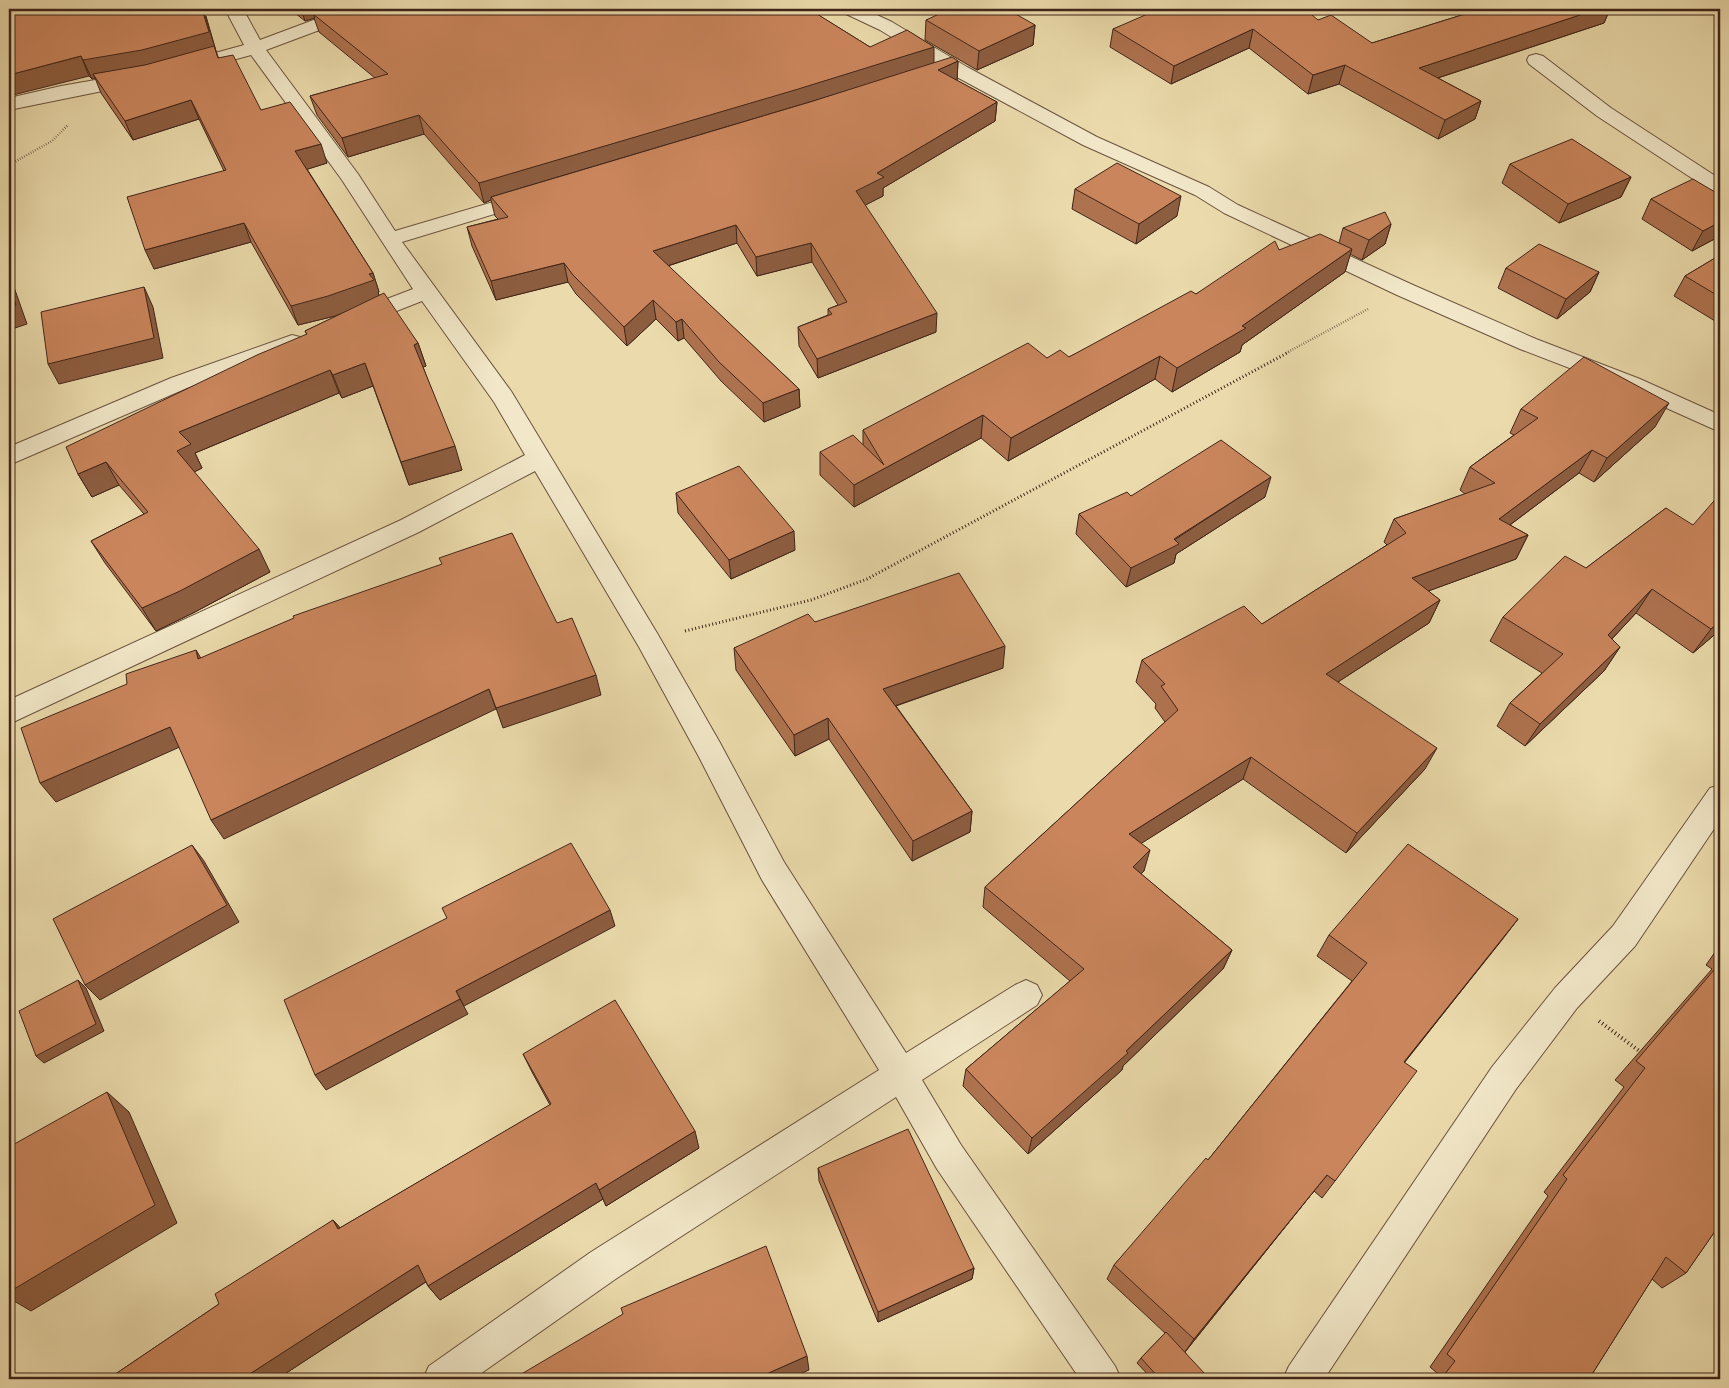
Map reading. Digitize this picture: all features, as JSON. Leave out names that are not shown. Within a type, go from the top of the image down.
[{"type":"street","points":[[234,9],[255,48],[351,178],[425,292],[503,397],[648,640],[709,749],[773,870],[901,1075],[949,1157],[1102,1379]]},
{"type":"street","points":[[171,71],[255,48],[359,9]]},
{"type":"street","points":[[850,9],[886,26],[954,67],[1090,141],[1202,192],[1232,209],[1405,290],[1528,344],[1632,384],[1720,424]]},
{"type":"street","points":[[1536,60],[1604,112],[1720,188]]},
{"type":"street","points":[[929,74],[954,67]]},
{"type":"street","points":[[9,104],[61,92],[152,76]]},
{"type":"street","points":[[390,239],[550,191]]},
{"type":"street","points":[[337,325],[425,292]]},
{"type":"street","points":[[9,457],[179,383],[312,335]]},
{"type":"street","points":[[9,713],[104,667],[410,526],[539,458]]},
{"type":"street","points":[[1302,1379],[1504,1078],[1566,998],[1624,936],[1720,797]]},
{"type":"street","points":[[442,1379],[604,1265],[1026,995]]},
{"type":"path","points":[[648,640],[811,600],[867,579],[1405,290]]},
{"type":"path","points":[[1566,998],[1647,1056]]},
{"type":"building","points":[[9,9],[202,9],[209,32],[142,50],[83,60],[81,56],[9,75]]},
{"type":"building","points":[[326,9],[809,9],[870,47],[907,30],[934,47],[479,183],[419,115],[342,138],[310,96],[388,74],[313,14]]},
{"type":"building","points":[[950,9],[1007,9],[1035,25],[979,51],[926,20]]},
{"type":"building","points":[[1159,9],[1165,11],[1176,9],[1305,9],[1318,20],[1331,15],[1372,43],[1481,9],[1598,9],[1419,68],[1481,101],[1445,120],[1345,65],[1313,75],[1253,29],[1174,66],[1113,29]]},
{"type":"building","points":[[214,46],[218,58],[233,55],[261,110],[290,102],[321,144],[295,151],[373,273],[369,274],[374,280],[328,296],[291,306],[244,223],[145,250],[127,197],[226,170],[191,100],[125,121],[93,74],[145,65]]},
{"type":"building","points":[[952,57],[958,61],[938,70],[997,102],[877,173],[884,177],[856,191],[937,313],[817,359],[798,327],[832,314],[828,309],[847,302],[811,243],[756,257],[736,225],[653,251],[799,389],[763,403],[719,362],[682,319],[676,322],[653,300],[624,327],[573,275],[564,263],[491,281],[467,227],[508,217],[491,197],[810,102]]},
{"type":"building","points":[[1572,139],[1631,177],[1568,204],[1510,164]]},
{"type":"building","points":[[1117,163],[1181,196],[1139,224],[1075,189]]},
{"type":"building","points":[[1693,179],[1720,195],[1720,222],[1703,231],[1651,199]]},
{"type":"building","points":[[1385,212],[1391,224],[1369,240],[1343,228]]},
{"type":"building","points":[[1320,234],[1352,249],[1242,326],[1246,328],[1177,368],[1160,356],[1011,438],[983,415],[854,485],[820,452],[853,435],[884,465],[863,430],[1028,343],[1047,358],[1060,350],[1069,357],[1191,291],[1196,294],[1275,241],[1279,250]]},
{"type":"building","points":[[1539,244],[1599,272],[1566,299],[1506,268]]},
{"type":"building","points":[[1720,255],[1720,297],[1685,276]]},
{"type":"building","points":[[9,284],[16,305],[9,307]]},
{"type":"building","points":[[144,287],[154,338],[48,364],[41,312]]},
{"type":"building","points":[[384,293],[418,343],[414,345],[455,446],[401,462],[365,363],[333,375],[330,370],[179,432],[191,444],[177,451],[259,549],[180,591],[142,608],[91,541],[148,512],[106,462],[78,474],[66,447],[257,355],[307,334],[305,331]]},
{"type":"building","points":[[1584,357],[1669,403],[1607,458],[1592,450],[1499,519],[1528,535],[1412,578],[1440,600],[1326,674],[1437,748],[1357,833],[1251,757],[1129,834],[1150,850],[1133,867],[1232,950],[1126,1051],[1128,1053],[1032,1138],[966,1069],[1084,969],[985,887],[1178,710],[1161,686],[1165,684],[1142,660],[1244,606],[1262,624],[1406,533],[1394,519],[1495,483],[1470,467],[1538,418],[1521,409]]},
{"type":"building","points":[[1221,440],[1271,477],[1174,539],[1179,544],[1131,568],[1079,514],[1127,492],[1131,496]]},
{"type":"building","points":[[739,466],[794,531],[729,560],[676,493]]},
{"type":"building","points":[[1720,494],[1720,621],[1711,629],[1652,589],[1608,635],[1620,647],[1540,724],[1510,703],[1563,654],[1503,617],[1565,556],[1586,568],[1666,508],[1693,525]]},
{"type":"building","points":[[512,533],[557,623],[572,618],[596,675],[496,708],[489,689],[211,820],[170,727],[40,783],[21,728],[127,684],[126,674],[196,650],[198,659],[294,618],[293,616],[442,564],[439,558]]},
{"type":"building","points":[[959,573],[1005,646],[883,689],[972,811],[913,841],[828,718],[794,735],[734,648],[808,614],[815,622]]},
{"type":"building","points":[[571,843],[610,910],[456,991],[460,999],[315,1075],[284,1000],[447,918],[442,908]]},
{"type":"building","points":[[1408,844],[1518,919],[1404,1062],[1417,1071],[1335,1181],[1327,1175],[1194,1339],[1114,1265],[1206,1158],[1208,1160],[1367,963],[1329,935]]},
{"type":"building","points":[[192,845],[227,905],[85,985],[53,919]]},
{"type":"building","points":[[1720,963],[1720,1224],[1686,1273],[1666,1257],[1589,1379],[1441,1379],[1455,1361],[1447,1354],[1567,1179],[1563,1175],[1645,1068],[1636,1061]]},
{"type":"building","points":[[78,980],[96,1024],[36,1056],[19,1011]]},
{"type":"building","points":[[615,1000],[695,1131],[599,1190],[596,1183],[428,1286],[418,1265],[242,1379],[108,1379],[219,1304],[215,1294],[333,1220],[338,1229],[551,1104],[523,1054]]},
{"type":"building","points":[[107,1092],[155,1205],[9,1292],[9,1147]]},
{"type":"building","points":[[908,1129],[974,1268],[878,1312],[818,1168]]},
{"type":"building","points":[[766,1246],[807,1356],[755,1379],[513,1379],[623,1314],[621,1308]]},
{"type":"building","points":[[1166,1332],[1206,1375],[1202,1379],[1160,1379],[1141,1358]]}]
